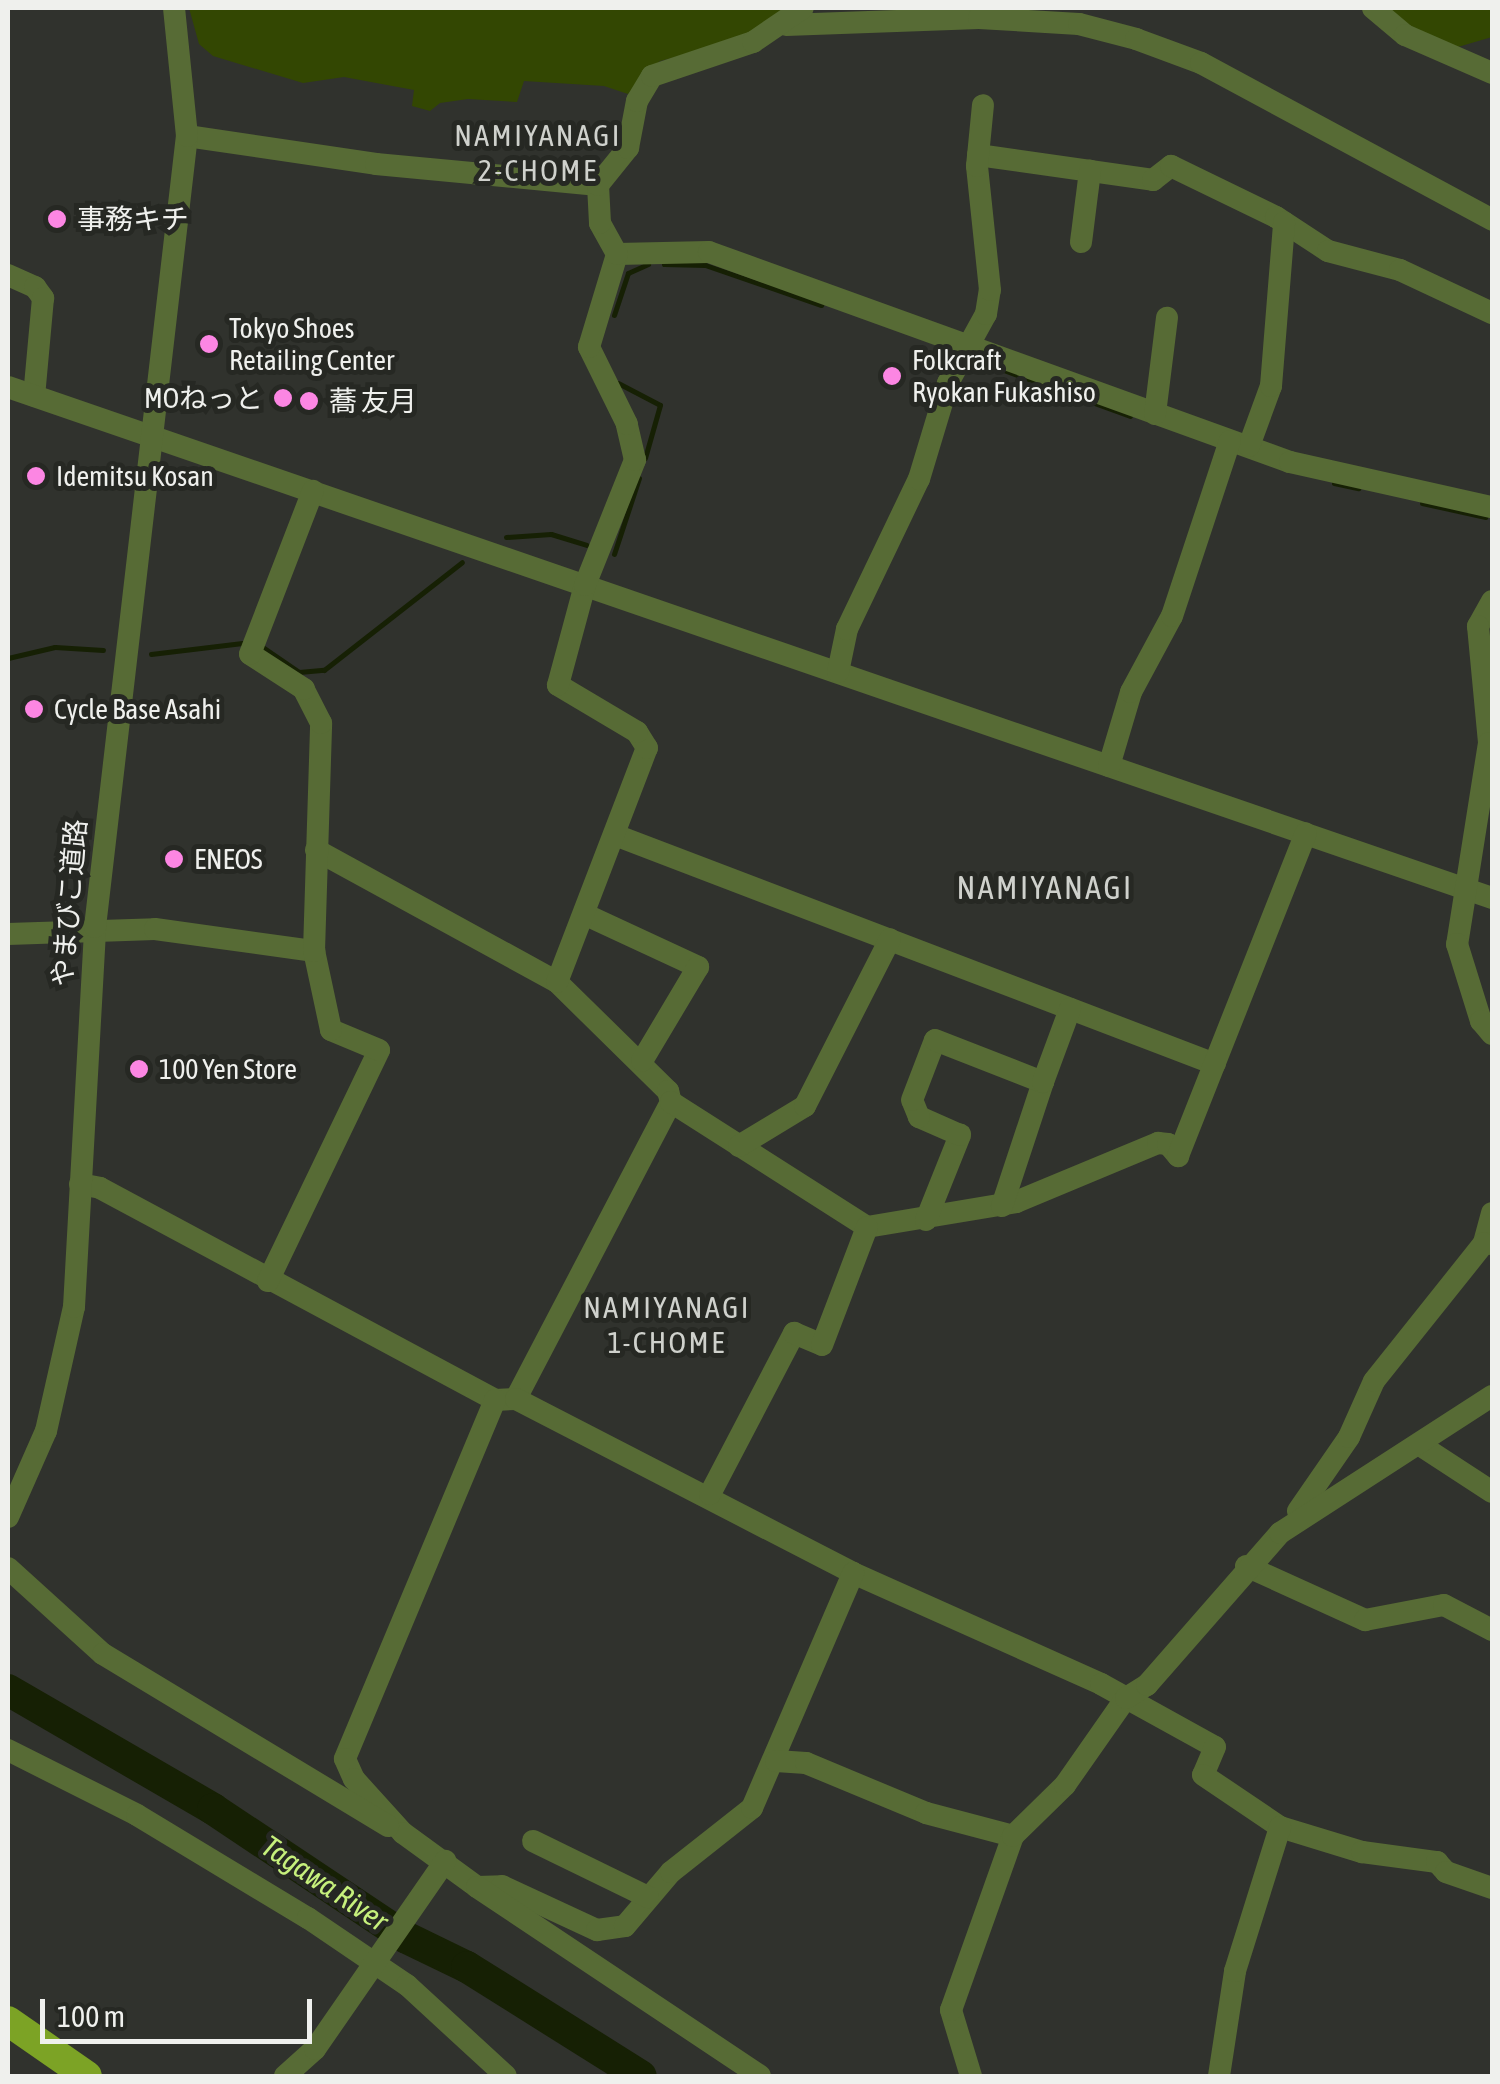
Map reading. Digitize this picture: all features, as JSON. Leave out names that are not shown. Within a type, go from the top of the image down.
[{"type":"main road","points":[[8,2021],[87,2076]]},
{"type":"street","name":"やまびこ道路","points":[[8,1517],[46,1431],[63,1370],[74,1307],[95,927],[149,435],[187,136],[174,8]]},
{"type":"street","points":[[786,25],[803,8]]},
{"type":"street","points":[[1373,8],[1405,34],[1492,73]]},
{"type":"street","points":[[557,982],[646,748],[637,732],[558,684],[585,585],[635,460],[627,424],[589,347],[617,254],[600,223],[598,185],[628,148],[637,101],[652,76],[786,25],[979,18],[1079,24],[1202,63],[1492,220]]},
{"type":"street","points":[[838,672],[848,629],[919,479],[948,383],[970,346],[990,290],[978,156],[983,105]]},
{"type":"street","points":[[187,136],[376,164],[598,185]]},
{"type":"street","points":[[978,156],[1153,180],[1171,166],[1284,223],[1328,251],[1400,270],[1492,314]]},
{"type":"street","points":[[1078,229],[1090,172]]},
{"type":"street","points":[[1109,766],[1132,692],[1172,616],[1240,444],[1271,386],[1284,223]]},
{"type":"street","points":[[617,254],[709,252],[1322,472],[1492,507]]},
{"type":"street","points":[[8,275],[35,287],[43,298],[34,396]]},
{"type":"street","points":[[1155,414],[1167,318]]},
{"type":"street","points":[[8,387],[1492,898]]},
{"type":"street","points":[[268,1281],[379,1050],[331,1030],[314,951],[321,723],[304,690],[250,654],[312,491]]},
{"type":"street","points":[[1492,601],[1478,626],[1489,742],[1458,963],[1480,1022],[1492,1034]]},
{"type":"street","points":[[316,850],[557,982],[642,1061],[671,1102],[868,1227],[1002,1206],[1126,1151],[1168,1144],[1178,1156],[1306,833]]},
{"type":"street","points":[[615,836],[1215,1064]]},
{"type":"street","points":[[584,914],[698,967],[642,1061]]},
{"type":"street","points":[[8,934],[95,927],[314,951]]},
{"type":"street","points":[[739,1146],[805,1106],[890,938]]},
{"type":"street","points":[[1002,1206],[1070,1009]]},
{"type":"street","points":[[926,1220],[960,1135],[918,1118],[912,1100],[935,1040],[1044,1082]]},
{"type":"street","points":[[671,1102],[506,1400],[345,1759],[354,1779],[402,1832],[442,1866],[760,2076]]},
{"type":"street","points":[[80,1184],[100,1188],[268,1281],[506,1400],[710,1494],[853,1573],[1126,1698],[1216,1748],[1203,1774],[1280,1827],[1362,1852],[1437,1862],[1446,1872],[1492,1888]]},
{"type":"street","points":[[1280,1534],[1349,1437],[1374,1382],[1488,1243],[1492,1214]]},
{"type":"street","points":[[710,1494],[794,1332],[822,1345],[868,1227]]},
{"type":"street","points":[[971,2076],[952,2010],[1013,1836],[1065,1784],[1126,1698],[1147,1685],[1246,1566],[1280,1534],[1492,1396]]},
{"type":"street","points":[[1420,1445],[1492,1492]]},
{"type":"street","points":[[1246,1566],[1365,1620],[1444,1605],[1492,1630]]},
{"type":"street","points":[[8,1568],[103,1654],[402,1832]]},
{"type":"street","points":[[478,1887],[502,1886],[612,1932],[752,1808],[776,1761],[853,1573]]},
{"type":"street","points":[[8,1750],[200,1852],[375,1964],[407,1985],[506,2076]]},
{"type":"street","points":[[776,1761],[806,1764],[926,1813],[1013,1836]]},
{"type":"street","points":[[1219,2076],[1235,1971],[1280,1827]]},
{"type":"street","points":[[533,1841],[648,1897]]},
{"type":"street","points":[[285,2076],[315,2049],[442,1866]]},
{"type":"green space","points":[[189,8],[796,8],[735,42],[660,61],[628,94],[604,86],[524,81],[517,102],[468,99],[440,103],[430,111],[412,106],[414,90],[344,77],[303,83],[213,56],[199,44]]},
{"type":"green space","points":[[1380,8],[1492,8],[1492,37],[1451,49]]},
{"type":"waterway","points":[[614,315],[628,273],[648,264]]},
{"type":"waterway","points":[[664,264],[705,265],[821,305]]},
{"type":"waterway","points":[[990,365],[1130,416]]},
{"type":"waterway","points":[[618,383],[660,405],[645,458]]},
{"type":"waterway","points":[[614,554],[639,478]]},
{"type":"waterway","points":[[1334,483],[1358,488]]},
{"type":"waterway","points":[[1422,503],[1485,517]]},
{"type":"waterway","points":[[506,537],[551,534],[586,545]]},
{"type":"waterway","points":[[264,648],[299,672],[324,670],[462,562]]},
{"type":"waterway","points":[[151,654],[242,643]]},
{"type":"waterway","points":[[8,658],[55,647],[103,650]]},
{"type":"waterway","name":"Tagawa River","points":[[8,1690],[213,1809],[405,1937],[467,1967],[641,2076]]},
{"type":"place","name":"事務キチ","points":[[57,219]]},
{"type":"place","name":"Tokyo Shoes Retailing Center","points":[[209,344]]},
{"type":"place","name":"Folkcraft Ryokan Fukashiso","points":[[892,376]]},
{"type":"place","name":"MOねっと","points":[[283,398]]},
{"type":"place","name":"蕎 友月","points":[[309,401]]},
{"type":"place","name":"Idemitsu Kosan","points":[[36,476]]},
{"type":"place","name":"Cycle Base Asahi","points":[[34,709]]},
{"type":"place","name":"ENEOS","points":[[174,859]]},
{"type":"place","name":"100 Yen Store","points":[[139,1069]]},
{"type":"district","name":"NAMIYANAGI 2-CHOME","points":[[538,152]]},
{"type":"district","name":"NAMIYANAGI","points":[[1045,888]]},
{"type":"district","name":"NAMIYANAGI 1-CHOME","points":[[667,1324]]}]
